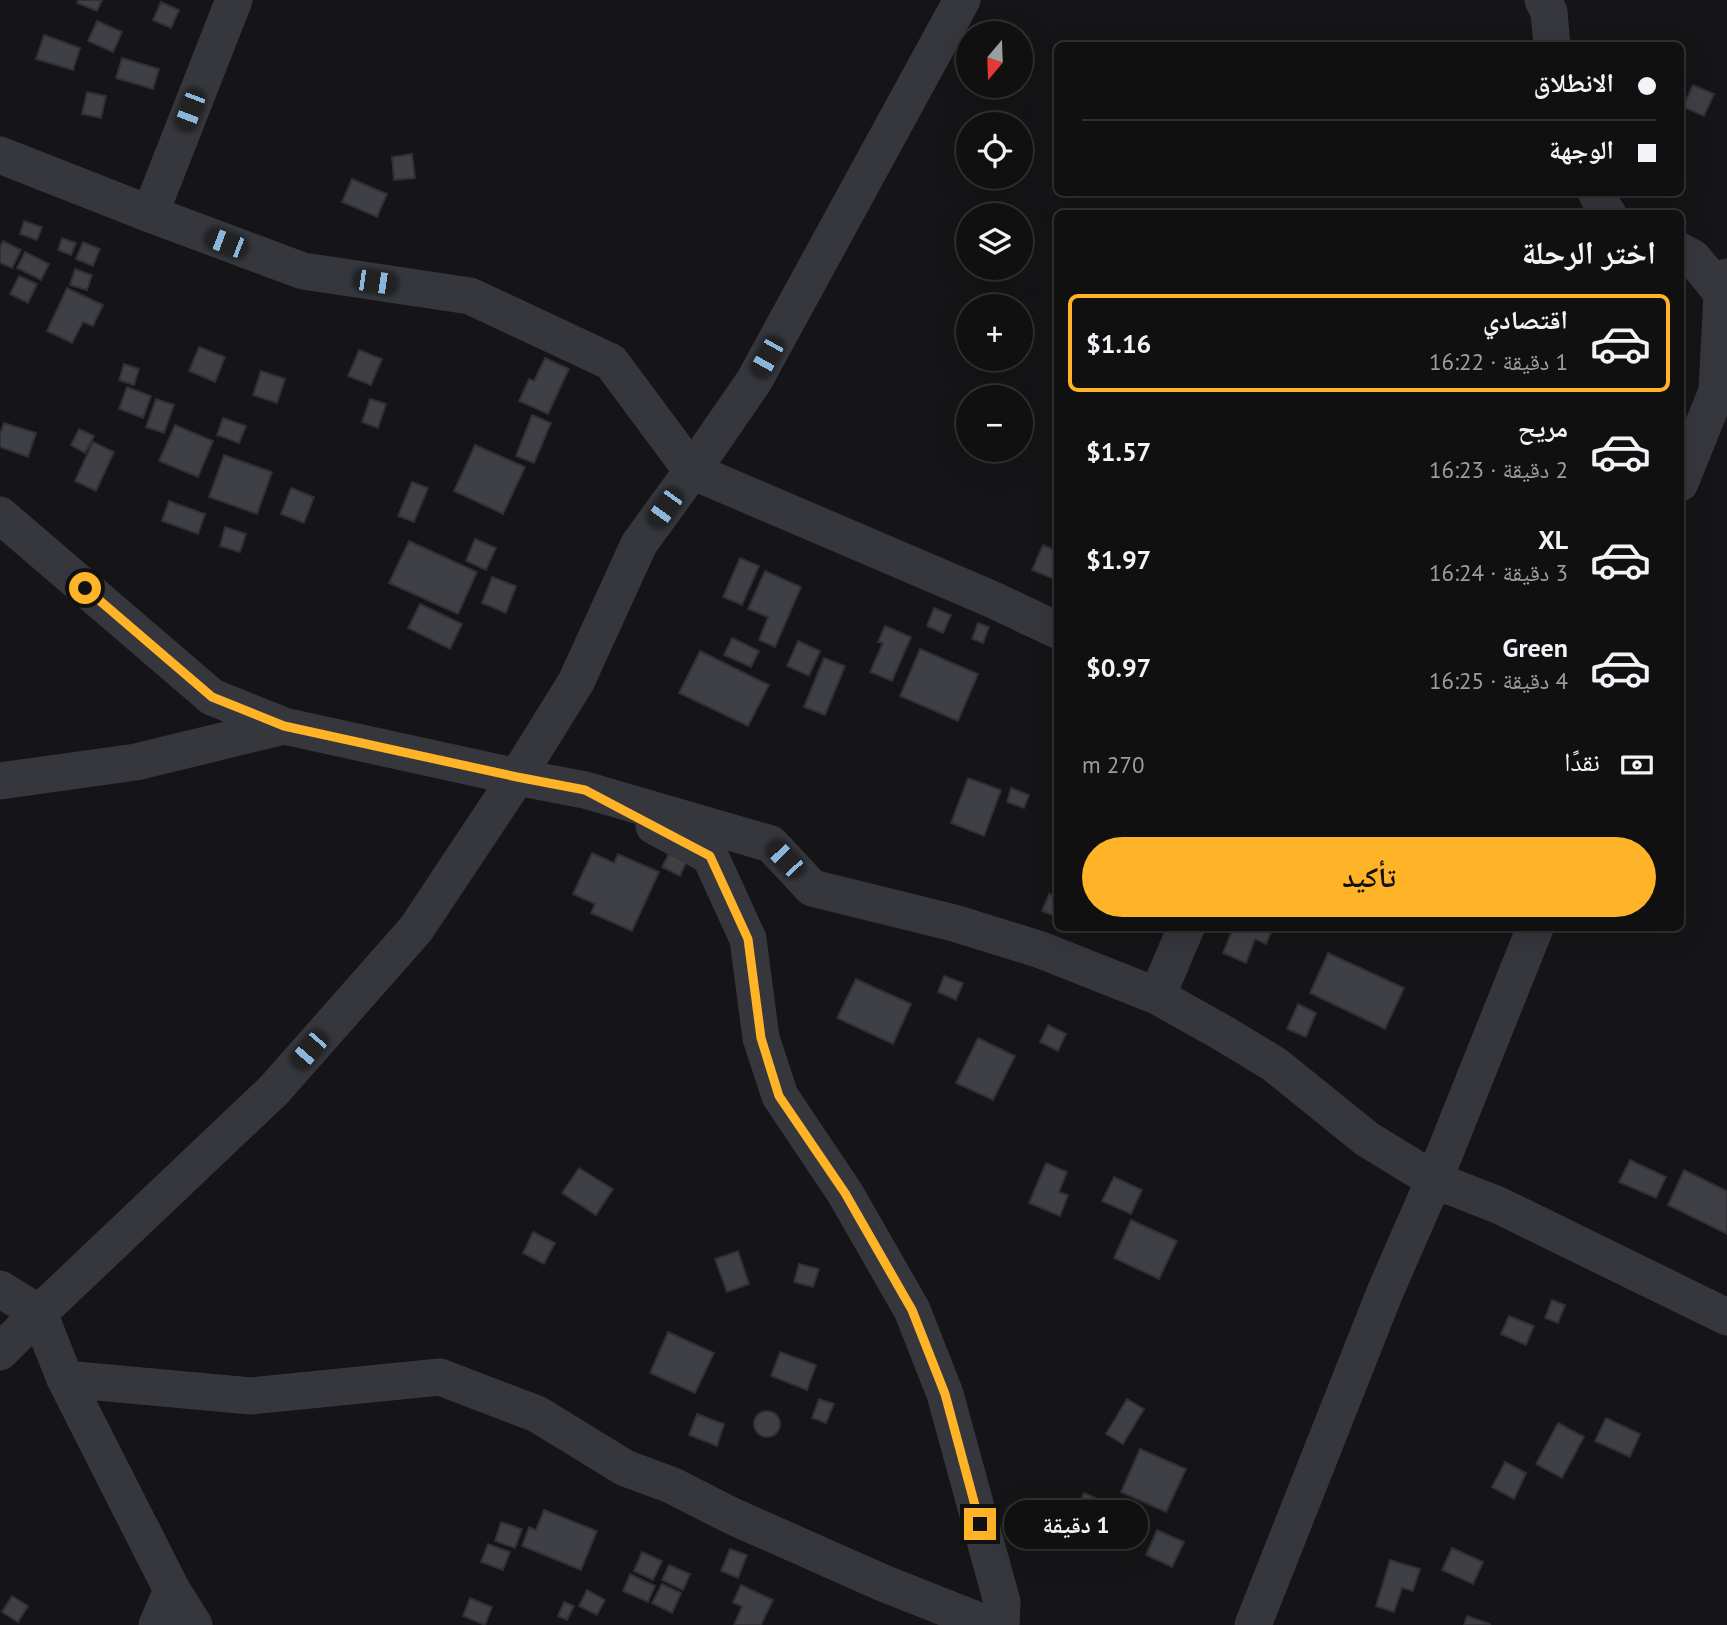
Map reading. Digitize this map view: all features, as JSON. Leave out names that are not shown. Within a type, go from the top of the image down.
[{"type":"street","points":[[150,214],[234,0]]},
{"type":"street","points":[[0,1352],[274,1090],[416,929],[517,777],[576,682],[639,544],[754,381],[962,0]]},
{"type":"street","points":[[1544,0],[1549,12],[1552,42]]},
{"type":"street","points":[[0,155],[303,271],[470,296],[611,362],[692,471],[1054,629]]},
{"type":"street","points":[[1684,253],[1693,258],[1725,307],[1717,391],[1684,473]]},
{"type":"street","points":[[0,515],[212,697],[284,726],[585,790],[771,844],[812,888],[954,923],[1016,942],[1157,996],[1274,1064],[1367,1139],[1434,1180],[1498,1205],[1727,1317]]},
{"type":"street","points":[[0,781],[135,762],[284,726]]},
{"type":"street","points":[[585,790],[710,856],[748,939],[761,1038],[779,1096],[845,1193],[912,1310],[945,1394],[1002,1602],[1001,1625]]},
{"type":"street","points":[[1157,996],[1185,931]]},
{"type":"street","points":[[1254,1625],[1385,1292],[1434,1180],[1534,931]]},
{"type":"street","points":[[0,1289],[38,1313],[65,1379],[172,1590],[194,1625]]},
{"type":"street","points":[[65,1379],[251,1396],[440,1377],[537,1414],[625,1468],[671,1485],[732,1516],[883,1583],[989,1625]]},
{"type":"street","points":[[157,1625],[172,1590]]},
{"type":"building","points":[[78,0],[102,0],[97,11],[77,3]]},
{"type":"building","points":[[161,2],[179,10],[171,28],[153,20]]},
{"type":"building","points":[[97,21],[122,32],[113,52],[88,41]]},
{"type":"building","points":[[44,35],[80,48],[73,70],[36,59]]},
{"type":"building","points":[[122,58],[159,69],[153,89],[116,78]]},
{"type":"building","points":[[1693,85],[1714,94],[1704,116],[1684,107]]},
{"type":"building","points":[[87,92],[106,96],[101,118],[82,114]]},
{"type":"building","points":[[412,154],[415,178],[394,180],[392,157]]},
{"type":"building","points":[[352,179],[387,194],[377,217],[342,202]]},
{"type":"building","points":[[24,221],[42,227],[37,240],[20,234]]},
{"type":"building","points":[[62,238],[76,243],[71,255],[58,250]]},
{"type":"building","points":[[3,241],[21,250],[12,268],[0,263],[0,247]]},
{"type":"building","points":[[83,242],[100,249],[93,266],[76,259]]},
{"type":"building","points":[[25,252],[49,264],[41,280],[17,268]]},
{"type":"building","points":[[75,269],[92,275],[87,290],[70,285]]},
{"type":"building","points":[[19,276],[37,284],[28,303],[10,294]]},
{"type":"building","points":[[67,288],[103,305],[93,326],[83,322],[72,343],[47,331]]},
{"type":"building","points":[[199,347],[225,357],[215,382],[189,371]]},
{"type":"building","points":[[359,350],[382,359],[371,385],[348,376]]},
{"type":"building","points":[[545,358],[569,369],[548,414],[519,401],[529,379],[534,381]]},
{"type":"building","points":[[124,364],[139,369],[134,385],[119,380]]},
{"type":"building","points":[[261,371],[285,379],[277,403],[253,395]]},
{"type":"building","points":[[127,387],[151,396],[143,418],[119,409]]},
{"type":"building","points":[[156,399],[174,405],[164,433],[146,427]]},
{"type":"building","points":[[370,399],[386,404],[378,428],[362,422]]},
{"type":"building","points":[[532,415],[551,423],[534,463],[516,456]]},
{"type":"building","points":[[223,418],[246,426],[239,443],[217,435]]},
{"type":"building","points":[[4,423],[36,433],[28,457],[0,447],[0,434]]},
{"type":"building","points":[[175,425],[213,441],[198,477],[159,461]]},
{"type":"building","points":[[79,429],[94,436],[85,453],[71,445]]},
{"type":"building","points":[[93,442],[114,452],[96,491],[75,481]]},
{"type":"building","points":[[475,445],[525,467],[503,514],[454,491]]},
{"type":"building","points":[[224,455],[272,472],[257,514],[209,497]]},
{"type":"building","points":[[412,482],[428,488],[414,522],[398,516]]},
{"type":"building","points":[[291,488],[314,497],[304,523],[281,514]]},
{"type":"building","points":[[169,501],[205,514],[198,534],[162,521]]},
{"type":"building","points":[[225,527],[246,534],[240,552],[220,546]]},
{"type":"building","points":[[475,539],[496,548],[486,570],[466,561]]},
{"type":"building","points":[[409,541],[477,572],[458,614],[389,583]]},
{"type":"building","points":[[1043,545],[1054,550],[1054,579],[1032,570]]},
{"type":"building","points":[[740,558],[759,566],[742,605],[723,597]]},
{"type":"building","points":[[765,571],[801,587],[775,647],[759,640],[768,617],[748,609]]},
{"type":"building","points":[[492,577],[516,586],[506,613],[482,603]]},
{"type":"building","points":[[420,604],[462,624],[450,649],[408,628]]},
{"type":"building","points":[[934,608],[951,615],[943,633],[927,626]]},
{"type":"building","points":[[978,623],[989,627],[983,643],[972,639]]},
{"type":"building","points":[[885,626],[911,637],[892,681],[870,672],[883,643],[878,642]]},
{"type":"building","points":[[732,638],[759,651],[751,667],[724,655]]},
{"type":"building","points":[[798,641],[820,651],[809,676],[787,666]]},
{"type":"building","points":[[920,649],[978,674],[958,721],[900,696]]},
{"type":"building","points":[[700,651],[769,685],[748,726],[679,693]]},
{"type":"building","points":[[824,658],[845,666],[825,715],[804,707]]},
{"type":"building","points":[[968,778],[1001,790],[984,836],[951,823]]},
{"type":"building","points":[[1011,788],[1029,795],[1024,808],[1007,802]]},
{"type":"building","points":[[671,850],[688,858],[680,876],[662,867]]},
{"type":"building","points":[[592,853],[614,863],[618,854],[659,872],[632,931],[591,913],[595,904],[573,894]]},
{"type":"building","points":[[1049,894],[1054,896],[1054,916],[1042,911]]},
{"type":"building","points":[[1232,931],[1272,931],[1266,944],[1255,939],[1246,963],[1223,953]]},
{"type":"building","points":[[1328,953],[1404,988],[1385,1029],[1310,993]]},
{"type":"building","points":[[944,976],[963,983],[956,1000],[938,992]]},
{"type":"building","points":[[856,979],[911,1004],[893,1044],[837,1018]]},
{"type":"building","points":[[1298,1004],[1316,1013],[1306,1037],[1287,1029]]},
{"type":"building","points":[[1048,1025],[1066,1034],[1058,1051],[1040,1042]]},
{"type":"building","points":[[978,1038],[1015,1056],[993,1100],[956,1083]]},
{"type":"building","points":[[1630,1160],[1666,1177],[1656,1198],[1619,1182]]},
{"type":"building","points":[[1046,1163],[1067,1172],[1059,1192],[1068,1195],[1060,1216],[1029,1203]]},
{"type":"building","points":[[579,1168],[613,1189],[596,1215],[562,1193]]},
{"type":"building","points":[[1684,1170],[1727,1191],[1727,1234],[1668,1205]]},
{"type":"building","points":[[1114,1177],[1142,1190],[1131,1214],[1102,1201]]},
{"type":"building","points":[[1131,1220],[1177,1241],[1159,1279],[1114,1258]]},
{"type":"building","points":[[533,1232],[555,1243],[544,1264],[523,1253]]},
{"type":"building","points":[[738,1251],[749,1284],[727,1292],[715,1259]]},
{"type":"building","points":[[799,1264],[819,1269],[813,1287],[794,1282]]},
{"type":"building","points":[[1552,1300],[1565,1305],[1558,1323],[1545,1318]]},
{"type":"building","points":[[1509,1316],[1534,1326],[1526,1345],[1501,1334]]},
{"type":"building","points":[[668,1332],[714,1353],[695,1393],[650,1373]]},
{"type":"building","points":[[780,1352],[816,1365],[807,1390],[771,1376]]},
{"type":"building","points":[[819,1399],[834,1404],[826,1423],[812,1418]]},
{"type":"building","points":[[1127,1399],[1144,1409],[1123,1444],[1106,1434]]},
{"type":"building","points":[[767,1411],[776,1415],[780,1424],[776,1433],[767,1437],[758,1433],[754,1424],[758,1415]]},
{"type":"building","points":[[697,1414],[724,1424],[717,1446],[689,1435]]},
{"type":"building","points":[[1606,1418],[1640,1434],[1630,1457],[1595,1441]]},
{"type":"building","points":[[1558,1423],[1584,1437],[1562,1478],[1536,1464]]},
{"type":"building","points":[[1140,1449],[1186,1469],[1166,1512],[1121,1492]]},
{"type":"building","points":[[1505,1462],[1526,1473],[1514,1499],[1492,1487]]},
{"type":"building","points":[[1084,1493],[1102,1501],[1091,1526],[1073,1518]]},
{"type":"building","points":[[544,1510],[597,1531],[581,1570],[522,1546],[529,1527],[536,1530]]},
{"type":"building","points":[[501,1522],[522,1529],[515,1548],[495,1541]]},
{"type":"building","points":[[1157,1530],[1184,1542],[1172,1567],[1146,1555]]},
{"type":"building","points":[[488,1544],[510,1552],[503,1570],[481,1562]]},
{"type":"building","points":[[1452,1548],[1483,1562],[1473,1584],[1442,1570]]},
{"type":"building","points":[[730,1549],[747,1555],[738,1578],[721,1571]]},
{"type":"building","points":[[642,1552],[662,1561],[653,1580],[634,1571]]},
{"type":"building","points":[[1390,1560],[1420,1569],[1413,1591],[1402,1588],[1394,1612],[1376,1606]]},
{"type":"building","points":[[669,1565],[690,1574],[683,1590],[662,1580]]},
{"type":"building","points":[[630,1574],[655,1586],[648,1602],[623,1591]]},
{"type":"building","points":[[662,1584],[681,1593],[672,1613],[652,1603]]},
{"type":"building","points":[[741,1585],[773,1600],[761,1625],[734,1625],[742,1607],[733,1602]]},
{"type":"building","points":[[587,1590],[605,1600],[597,1615],[579,1606]]},
{"type":"building","points":[[12,1596],[28,1606],[18,1622],[2,1612]]},
{"type":"building","points":[[470,1598],[492,1607],[485,1625],[463,1616]]},
{"type":"building","points":[[564,1602],[574,1606],[567,1620],[558,1616]]},
{"type":"building","points":[[1467,1616],[1490,1624],[1490,1625],[1464,1625]]},
{"type":"route","points":[[85,588],[212,697],[284,726],[585,790],[710,856],[748,939],[761,1038],[779,1096],[845,1193],[912,1310],[945,1394],[980,1524]]}]
